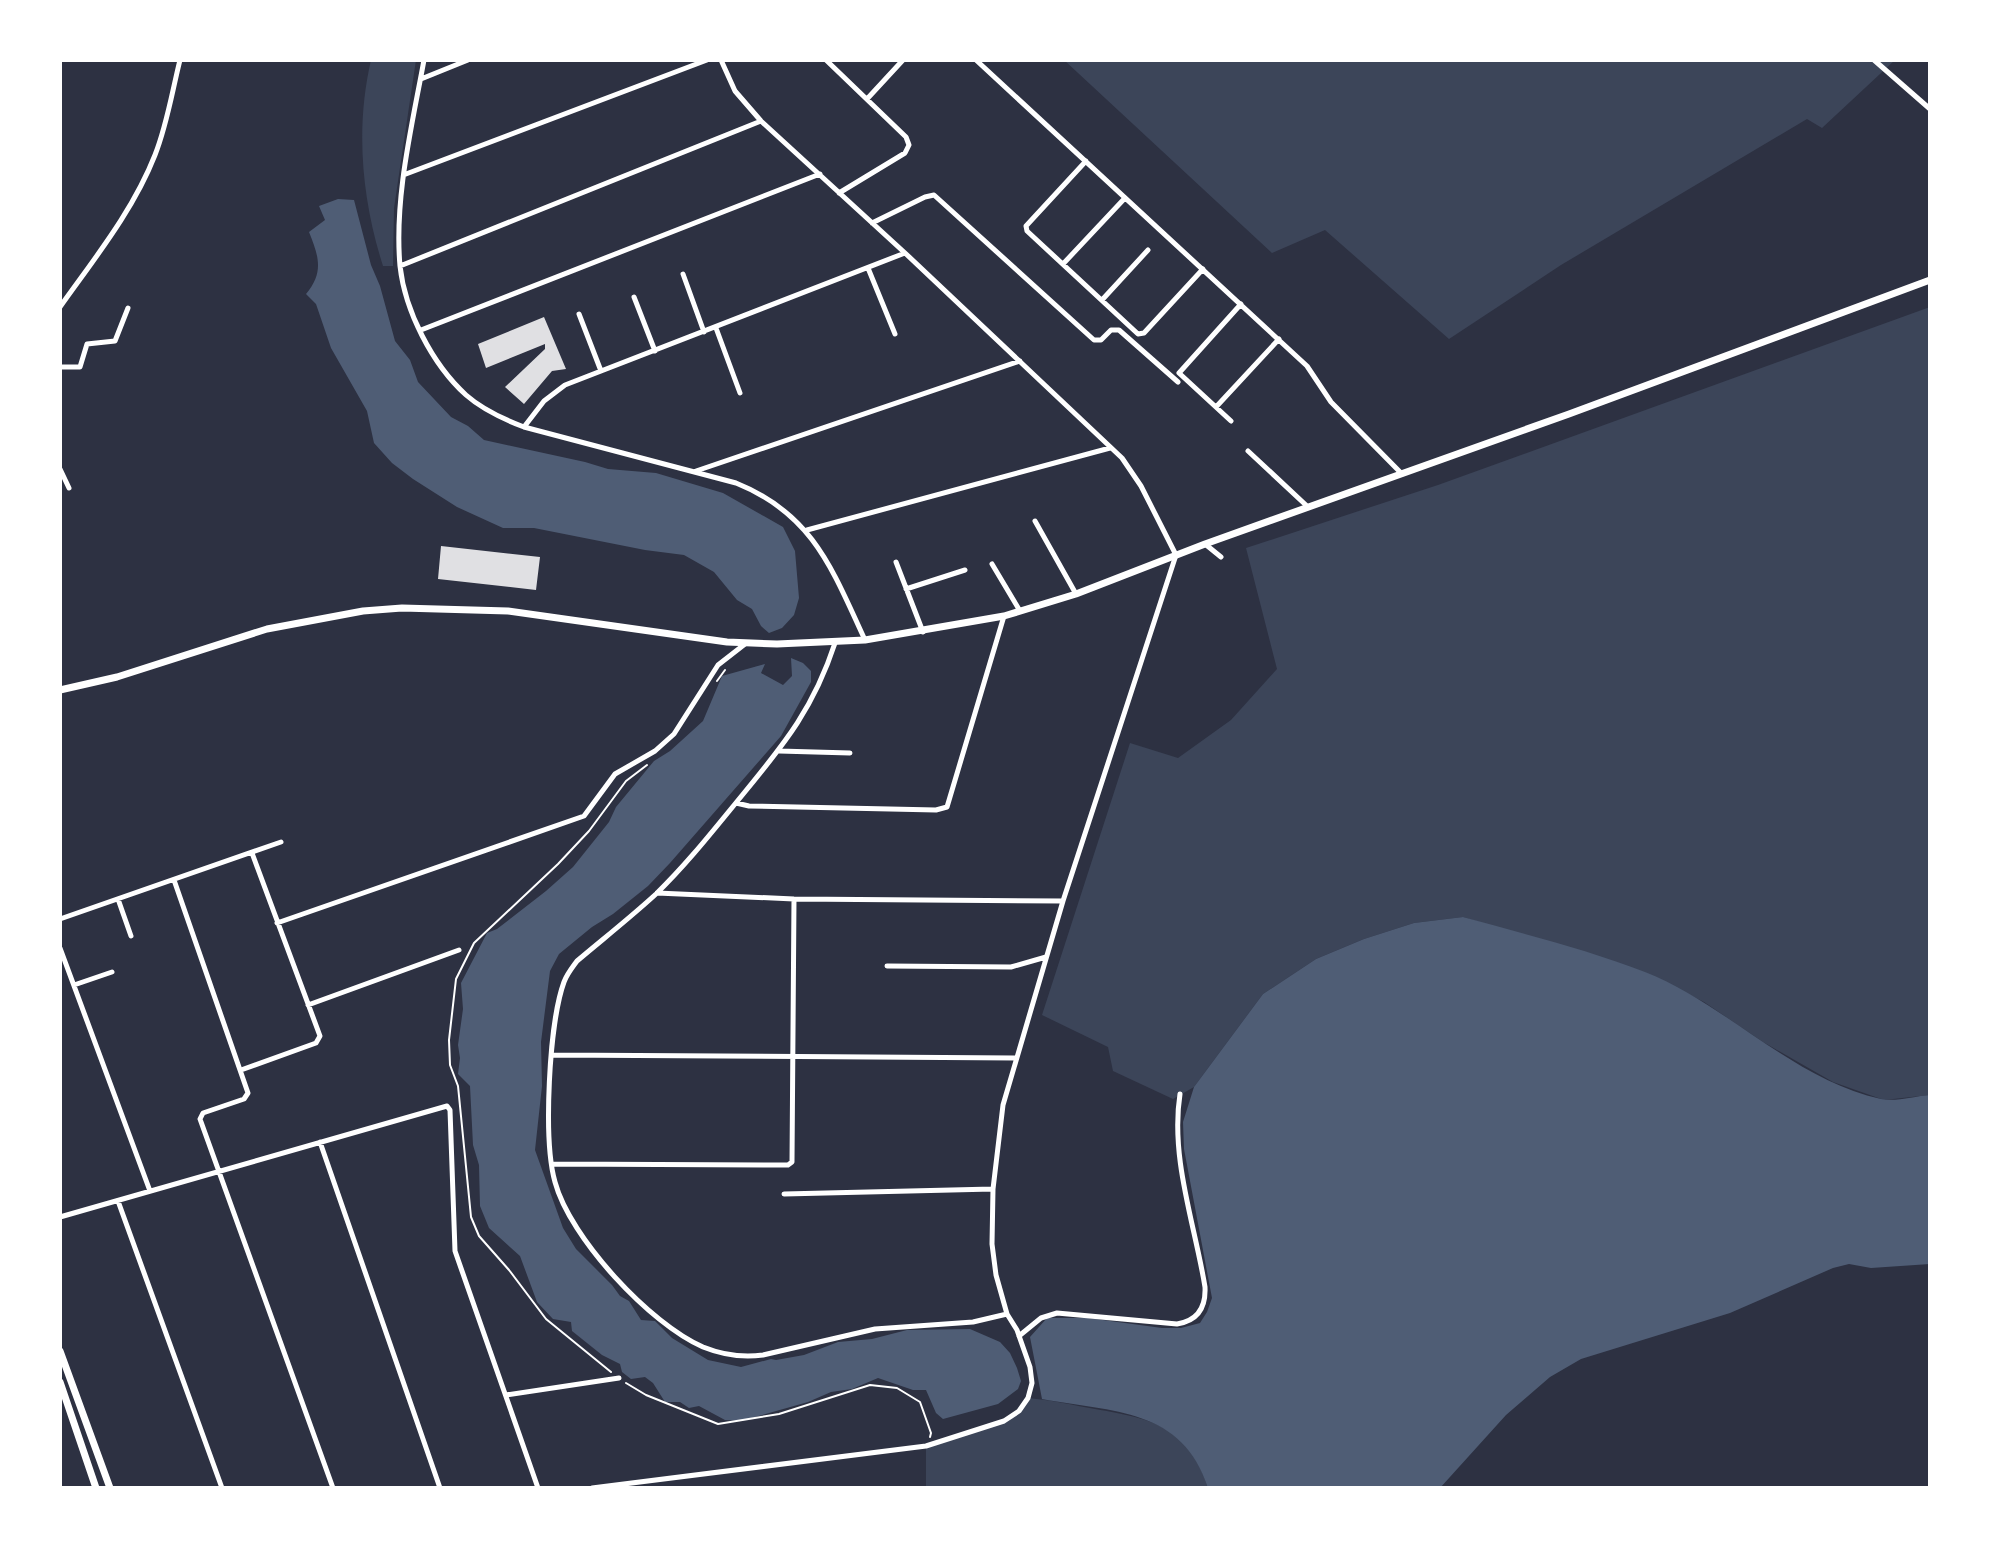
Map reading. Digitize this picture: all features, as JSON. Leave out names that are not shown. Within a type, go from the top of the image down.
[{"type":"main road","points":[[60,690],[117,677],[267,629],[363,611],[402,608],[508,611],[746,644],[865,640],[1004,616],[1076,594],[1205,544],[1930,280]]},
{"type":"main road","points":[[60,1351],[110,1488]]},
{"type":"main road","points":[[60,1382],[96,1488]]},
{"type":"street","points":[[60,307],[120,222],[145,176],[163,131],[180,60]]},
{"type":"street","points":[[424,60],[405,174],[400,266],[421,330],[441,366],[467,396],[502,419],[695,471],[766,496],[806,530],[836,577],[865,640]]},
{"type":"street","points":[[420,80],[468,60]]},
{"type":"street","points":[[405,174],[707,60]]},
{"type":"street","points":[[592,1488],[926,1446],[1004,1421],[1019,1411],[1028,1398],[1032,1383],[1030,1367],[1007,1314],[994,1259],[993,1189],[1003,1105],[1063,901],[1176,555],[1134,474],[1111,447],[761,121],[735,91],[721,60]]},
{"type":"street","points":[[826,60],[906,137],[909,145],[905,153],[839,193]]},
{"type":"street","points":[[867,99],[903,60]]},
{"type":"street","points":[[976,60],[1307,366],[1331,402],[1402,474]]},
{"type":"street","points":[[1874,60],[1930,109]]},
{"type":"street","points":[[400,266],[761,121]]},
{"type":"street","points":[[1086,161],[1025,229],[1141,334],[1203,269]]},
{"type":"street","points":[[421,330],[820,174]]},
{"type":"street","points":[[872,223],[934,195],[1094,340],[1101,340],[1111,330],[1119,330],[1178,382]]},
{"type":"street","points":[[1063,264],[1125,197]]},
{"type":"street","points":[[1102,300],[1148,250]]},
{"type":"street","points":[[524,427],[544,401],[558,389],[905,253]]},
{"type":"street","points":[[868,268],[895,334]]},
{"type":"street","points":[[683,274],[704,332]]},
{"type":"street","points":[[634,297],[655,351]]},
{"type":"street","points":[[1231,421],[1179,373],[1241,304]]},
{"type":"street","points":[[60,367],[80,367],[87,344],[115,341],[128,308]]},
{"type":"street","points":[[579,314],[601,371]]},
{"type":"street","points":[[716,328],[740,393]]},
{"type":"street","points":[[1216,407],[1279,339]]},
{"type":"street","points":[[695,471],[1020,361]]},
{"type":"street","points":[[806,530],[1111,447]]},
{"type":"street","points":[[1248,451],[1308,507]]},
{"type":"street","points":[[60,469],[69,488]]},
{"type":"street","points":[[1035,521],[1076,594]]},
{"type":"street","points":[[1205,544],[1221,557]]},
{"type":"street","points":[[896,562],[923,632]]},
{"type":"street","points":[[992,564],[1021,611]]},
{"type":"street","points":[[906,589],[965,570]]},
{"type":"street","points":[[736,803],[765,807],[936,810],[947,807],[1004,616]]},
{"type":"street","points":[[835,643],[809,708],[736,803],[656,893],[577,961],[568,973],[563,984],[552,1055],[552,1164],[560,1198],[593,1254],[620,1282],[681,1334],[722,1354],[745,1357],[763,1355],[875,1329],[973,1322],[1007,1314]]},
{"type":"street","points":[[277,923],[584,816],[615,774],[655,751],[674,734],[718,665],[746,644]]},
{"type":"street","points":[[778,751],[850,753]]},
{"type":"street","points":[[60,919],[281,842]]},
{"type":"street","points":[[241,1070],[318,1041],[319,1033],[252,853]]},
{"type":"street","points":[[174,880],[248,1090],[246,1097],[200,1115],[333,1488]]},
{"type":"street","points":[[656,893],[794,899],[1063,901]]},
{"type":"street","points":[[118,899],[131,936]]},
{"type":"street","points":[[552,1164],[788,1165],[794,1158],[794,899]]},
{"type":"street","points":[[60,948],[150,1191]]},
{"type":"street","points":[[308,1005],[459,950]]},
{"type":"street","points":[[887,966],[1011,967],[1046,957]]},
{"type":"street","points":[[74,985],[112,972]]},
{"type":"street","points":[[552,1055],[1015,1058]]},
{"type":"street","points":[[1019,1336],[1041,1318],[1057,1313],[1177,1324],[1199,1315],[1205,1287],[1179,1156],[1180,1094]]},
{"type":"street","points":[[60,1217],[447,1106],[450,1110],[455,1251],[538,1488]]},
{"type":"street","points":[[320,1142],[440,1488]]},
{"type":"street","points":[[784,1194],[993,1189]]},
{"type":"street","points":[[118,1201],[222,1488]]},
{"type":"street","points":[[506,1395],[619,1378]]},
{"type":"path","points":[[716,683],[731,662]]},
{"type":"path","points":[[651,761],[626,781],[589,831],[558,864],[474,943],[456,979],[449,1040],[450,1065],[458,1086],[471,1217],[479,1236],[546,1319],[619,1378],[646,1395],[718,1424],[779,1414],[870,1385],[897,1388],[920,1402],[931,1433],[926,1446]]},
{"type":"shaded area","points":[[371,60],[416,60],[394,208],[393,266],[383,266],[370,216],[363,164],[363,112]]},
{"type":"shaded area","points":[[1064,60],[1895,60],[1822,128],[1807,119],[1561,265],[1449,339],[1325,230],[1272,253]]},
{"type":"shaded area","points":[[338,199],[354,200],[395,341],[410,360],[418,382],[451,417],[484,440],[608,469],[656,473],[723,493],[783,527],[795,551],[799,598],[794,615],[782,628],[769,633],[761,626],[752,609],[737,600],[714,572],[684,555],[534,528],[503,528],[457,507],[392,463],[374,443],[367,411],[331,348],[316,304],[306,294],[315,279],[318,264],[309,232],[325,220],[319,206]]},
{"type":"shaded area","points":[[1930,307],[1930,1095],[1884,1100],[1833,1082],[1763,1042],[1704,1002],[1646,973],[1463,917],[1414,923],[1316,959],[1263,994],[1194,1087],[1173,1099],[1113,1071],[1108,1047],[1042,1015],[1130,743],[1178,758],[1231,720],[1277,669],[1246,548],[1438,485]]},
{"type":"shaded area","points":[[791,658],[811,671],[811,682],[781,736],[648,886],[559,954],[550,971],[541,1042],[542,1086],[535,1150],[563,1228],[576,1249],[620,1296],[629,1301],[641,1320],[655,1321],[672,1338],[708,1360],[741,1367],[804,1355],[838,1342],[872,1339],[907,1330],[970,1329],[1000,1342],[1017,1368],[1021,1381],[1018,1389],[998,1404],[943,1419],[936,1413],[926,1390],[913,1390],[878,1378],[852,1389],[831,1392],[808,1402],[741,1421],[725,1420],[699,1406],[689,1408],[680,1402],[665,1402],[653,1383],[645,1377],[631,1379],[622,1372],[620,1364],[602,1355],[572,1331],[571,1322],[553,1319],[537,1302],[520,1256],[489,1228],[480,1206],[479,1165],[473,1145],[470,1086],[458,1074],[458,1045],[463,1009],[461,983],[487,933],[497,929],[573,867],[654,761],[703,721],[722,676],[765,664],[761,673],[783,685],[792,676]]},
{"type":"shaded area","points":[[1463,917],[1578,949],[1645,972],[1704,1003],[1789,1059],[1849,1089],[1887,1100],[1930,1095],[1930,1264],[1871,1268],[1849,1264],[1833,1268],[1730,1313],[1581,1359],[1550,1377],[1506,1415],[1440,1488],[1208,1488],[1197,1462],[1181,1442],[1163,1428],[1119,1412],[1042,1399],[1030,1337],[1047,1318],[1088,1318],[1181,1328],[1200,1323],[1207,1312],[1212,1298],[1184,1149],[1183,1122],[1194,1087],[1263,994],[1316,959],[1364,939],[1414,923]]},
{"type":"shaded area","points":[[1028,1398],[1134,1417],[1166,1429],[1190,1451],[1208,1488],[926,1488],[926,1446],[995,1424],[1019,1409]]},
{"type":"building","points":[[544,317],[566,369],[552,371],[524,404],[505,387],[545,349],[545,344],[486,368],[478,344]]},
{"type":"building","points":[[441,546],[540,557],[536,590],[438,579]]}]
